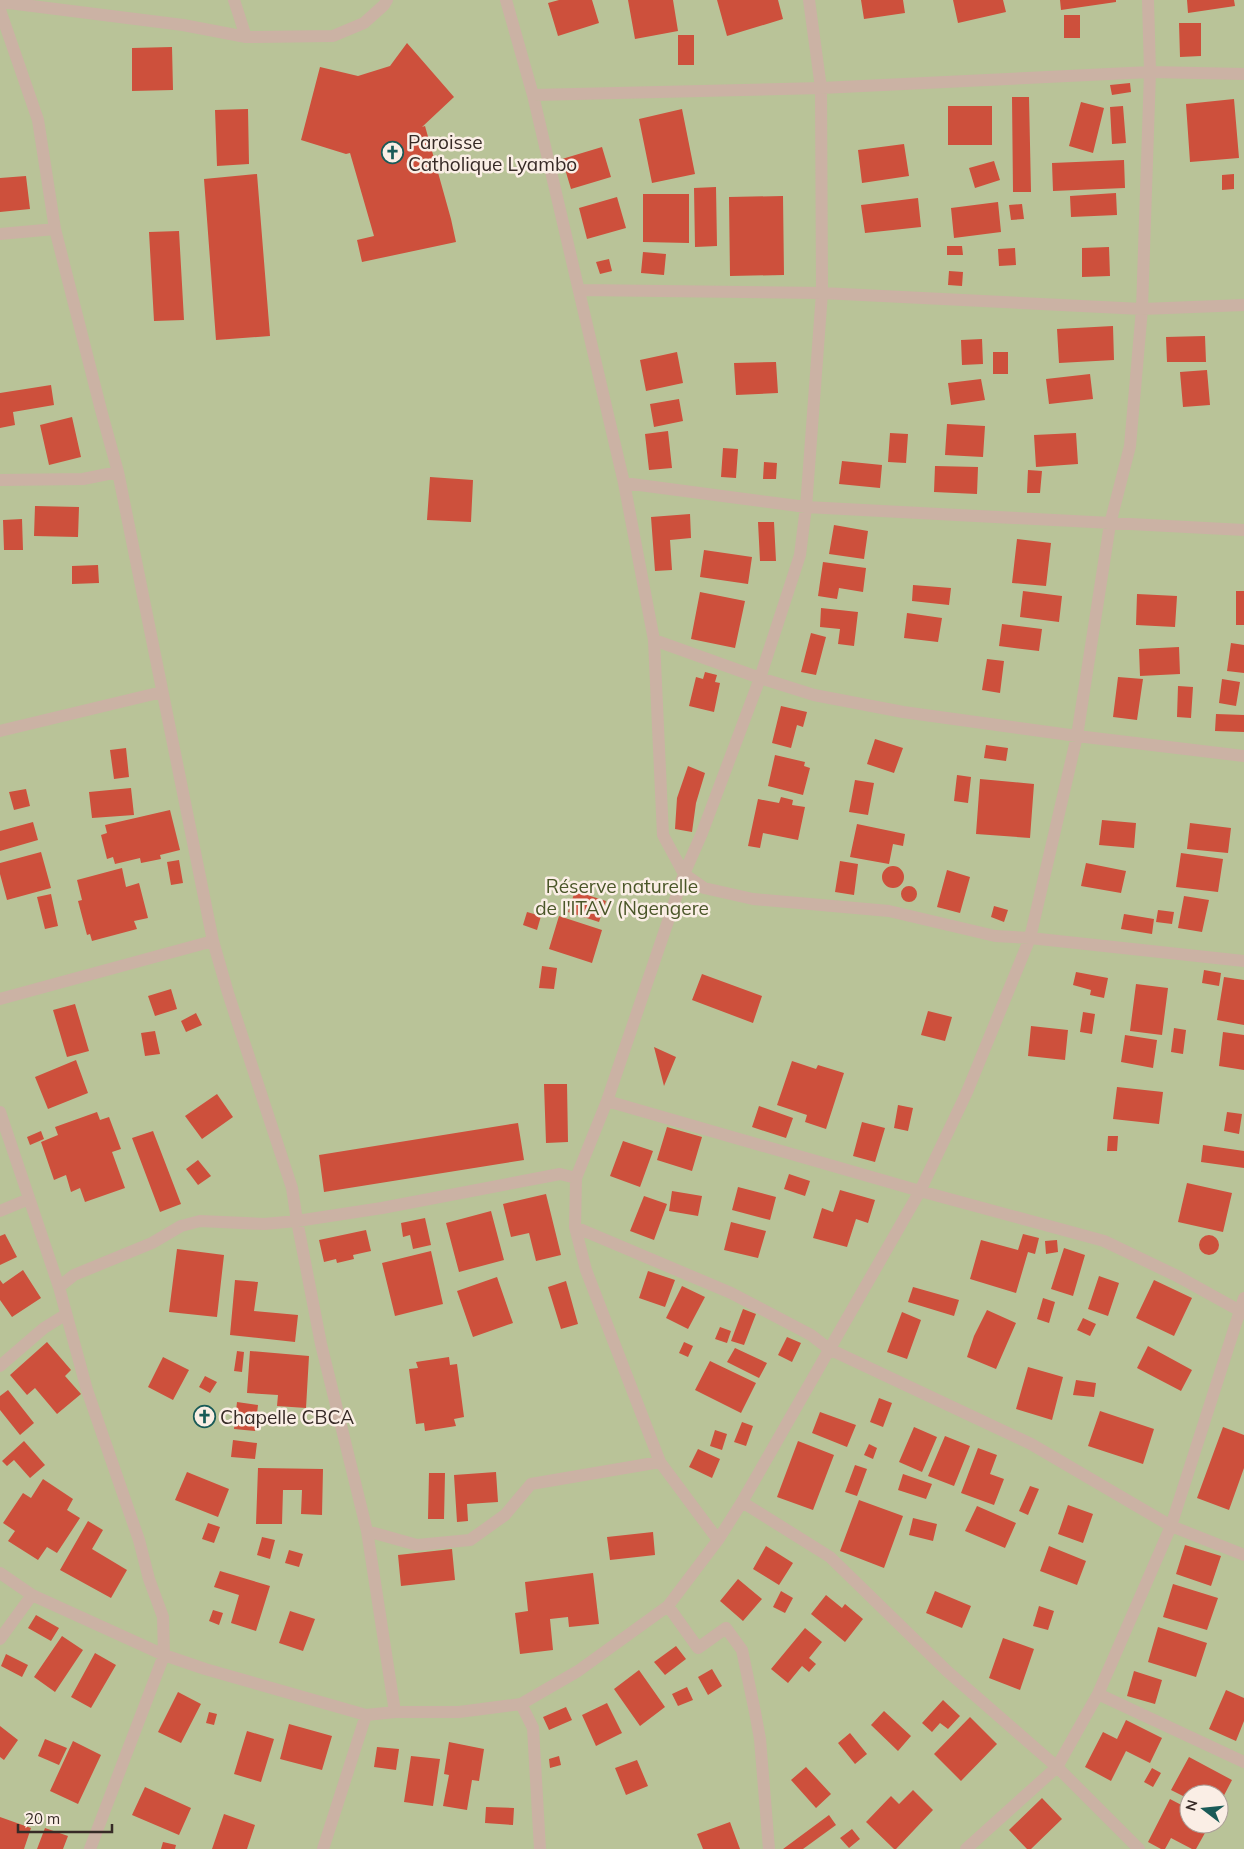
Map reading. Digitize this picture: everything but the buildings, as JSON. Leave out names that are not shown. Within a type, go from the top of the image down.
[{"type":"street","points":[[234,0],[246,37]]},
{"type":"street","points":[[0,2],[183,25],[246,37],[333,36],[364,23],[387,0]]},
{"type":"street","points":[[506,0],[533,95],[624,483],[654,640],[663,835],[684,874],[704,888],[753,899],[889,911],[995,936],[1030,938],[1244,961]]},
{"type":"street","points":[[718,1540],[660,1462],[586,1270],[575,1227],[576,1178],[607,1101],[684,874],[702,833],[760,678],[800,555],[806,507],[822,293],[821,88],[809,0]]},
{"type":"street","points":[[0,1572],[32,1595],[164,1655],[205,1669],[366,1715],[394,1712],[459,1712],[521,1704],[578,1671],[668,1606],[718,1540],[742,1502],[920,1191],[967,1092],[1030,938],[1076,736],[1110,524],[1130,446],[1142,309],[1150,72],[1148,0]]},
{"type":"street","points":[[0,10],[38,120],[55,229],[118,472],[213,941],[230,1002],[292,1188],[321,1344],[367,1531],[394,1712]]},
{"type":"street","points":[[533,95],[821,88],[1150,72],[1244,74]]},
{"type":"street","points":[[0,234],[55,229]]},
{"type":"street","points":[[579,290],[822,293],[1142,309],[1244,306]]},
{"type":"street","points":[[0,480],[83,479],[118,472]]},
{"type":"street","points":[[624,483],[806,507],[1244,530]]},
{"type":"street","points":[[654,640],[814,695],[903,712],[1076,736],[1244,756]]},
{"type":"street","points":[[0,731],[162,692]]},
{"type":"street","points":[[0,999],[213,941]]},
{"type":"street","points":[[607,1101],[920,1191],[1104,1241],[1177,1276],[1242,1312]]},
{"type":"street","points":[[0,1112],[59,1287],[65,1315],[87,1390],[139,1540],[149,1579],[163,1617],[164,1655],[90,1849]]},
{"type":"street","points":[[59,1287],[74,1275],[152,1243],[181,1226],[200,1221],[264,1224],[297,1221],[382,1208],[560,1174],[576,1178]]},
{"type":"street","points":[[0,1210],[29,1199]]},
{"type":"street","points":[[575,1227],[731,1293],[810,1335],[829,1349],[1031,1444],[1171,1526],[1244,1555]]},
{"type":"street","points":[[966,1849],[1057,1767],[1098,1694],[1171,1526],[1242,1312],[1244,1298]]},
{"type":"street","points":[[0,1366],[44,1328],[65,1315]]},
{"type":"street","points":[[367,1531],[417,1545],[470,1540],[504,1515],[531,1484],[660,1462]]},
{"type":"street","points":[[742,1502],[830,1557],[947,1671],[1057,1767],[1139,1849]]},
{"type":"street","points":[[0,1639],[32,1595]]},
{"type":"street","points":[[668,1606],[698,1648],[726,1628],[742,1650],[760,1739],[769,1849]]},
{"type":"street","points":[[1098,1694],[1244,1762]]},
{"type":"street","points":[[521,1704],[533,1728],[540,1849]]},
{"type":"street","points":[[323,1849],[366,1715]]},
{"type":"green space","name":"Réserve naturelle de l'ITAV (Ngengere","points":[[0,0],[1244,0],[1244,1849],[0,1849]]},
{"type":"place","name":"Paroisse Catholique Lyambo","points":[[392,153]]},
{"type":"place","name":"Chapelle CBCA","points":[[204,1417]]}]
